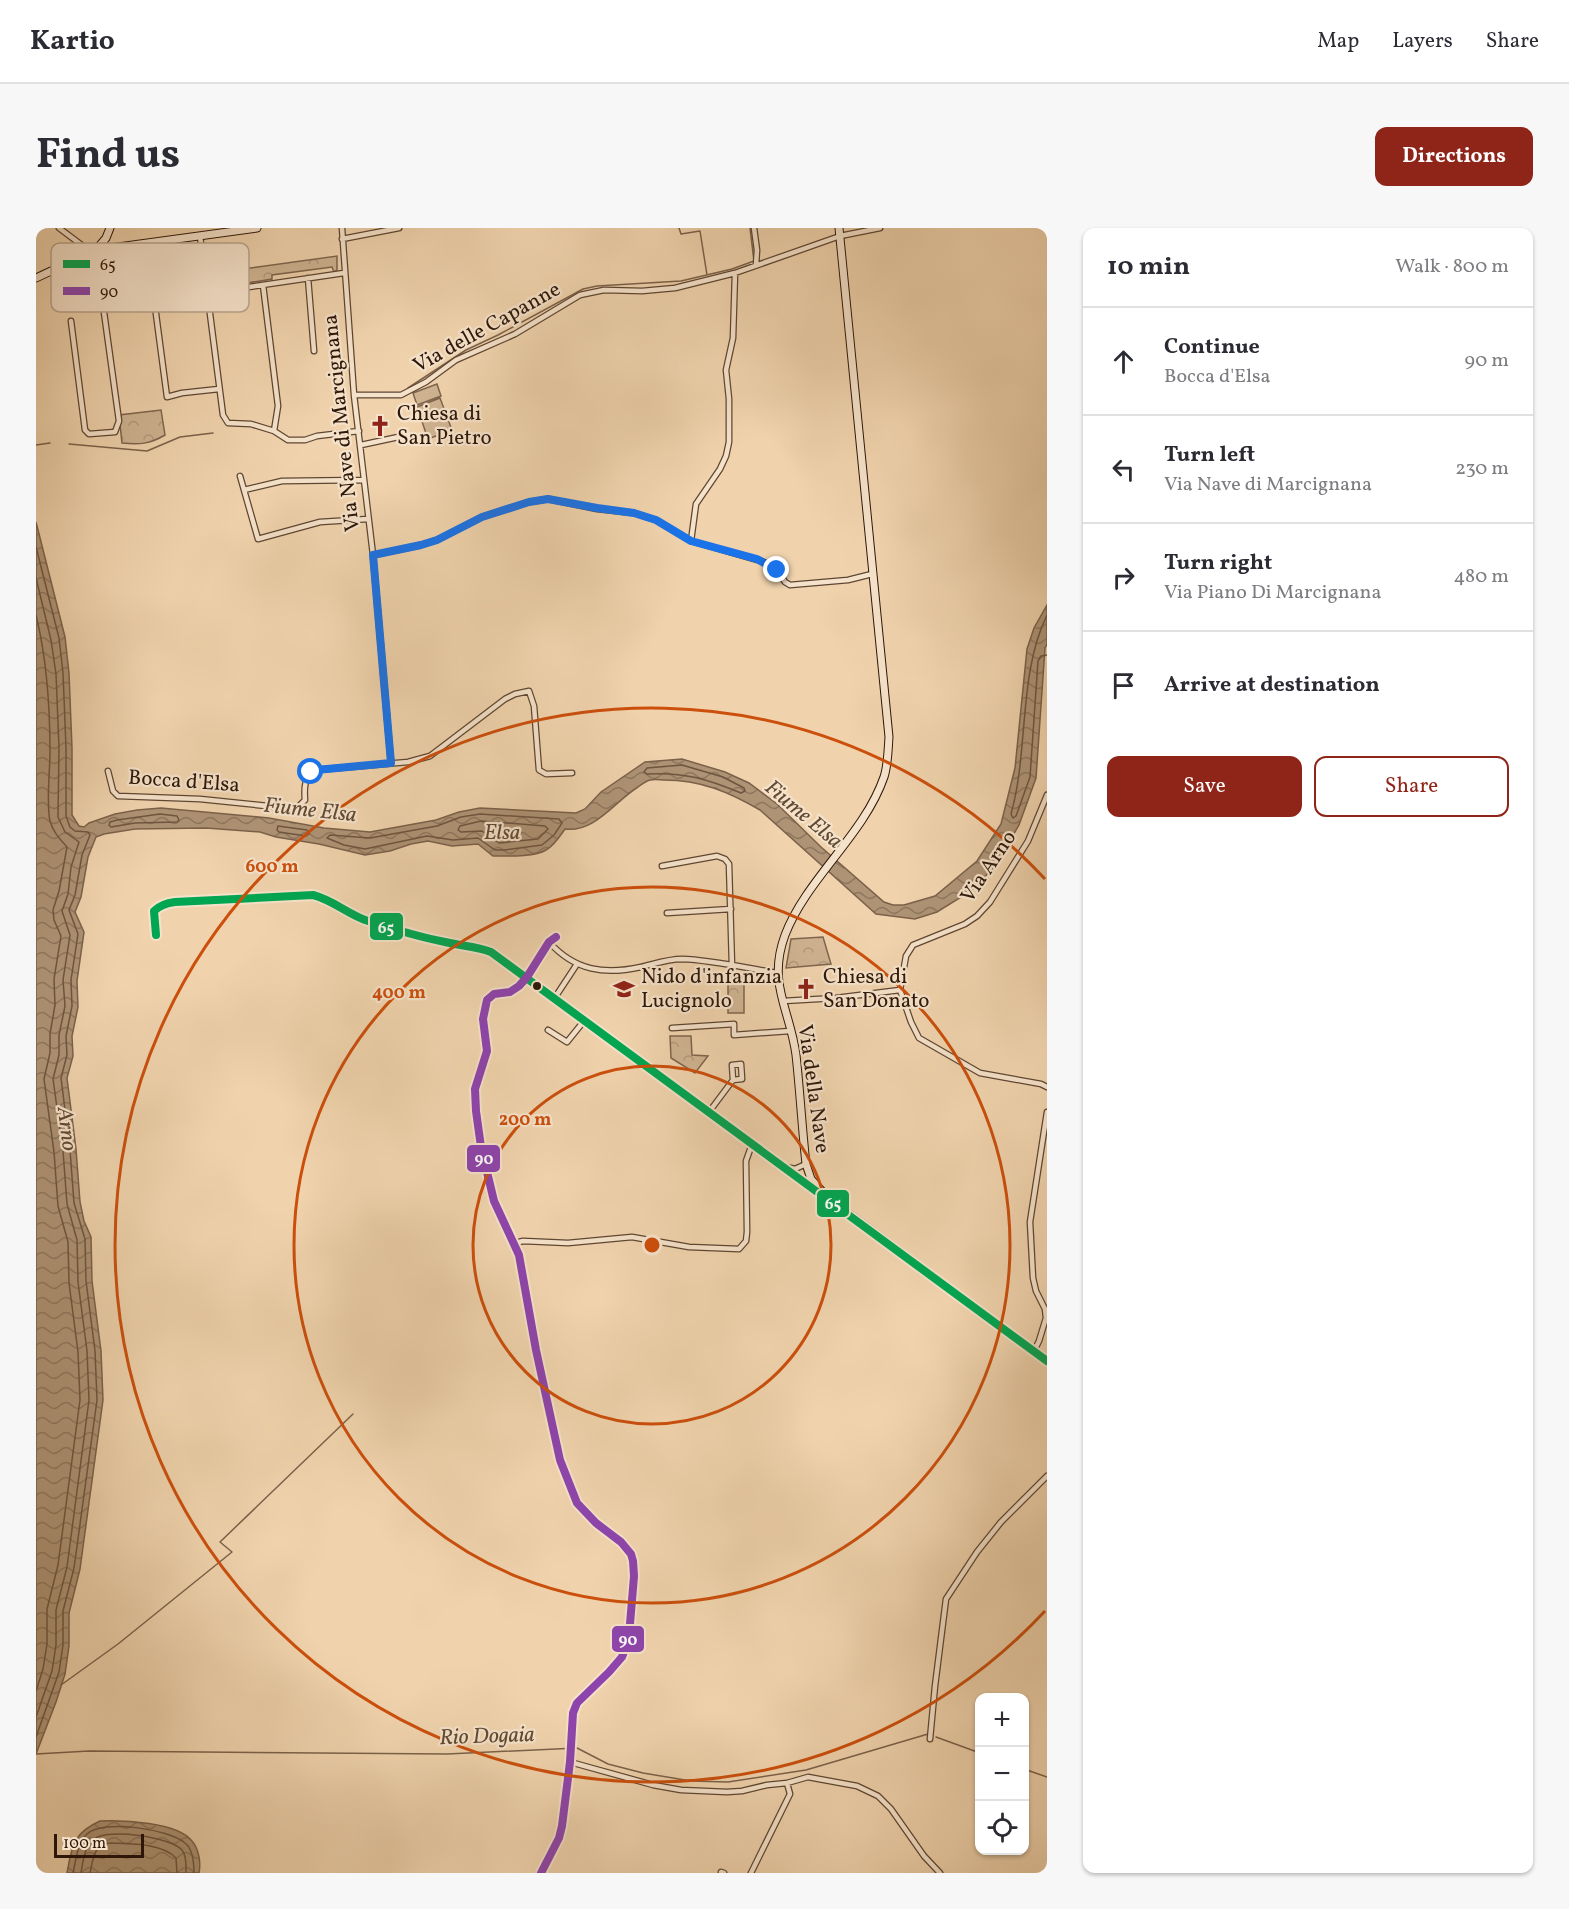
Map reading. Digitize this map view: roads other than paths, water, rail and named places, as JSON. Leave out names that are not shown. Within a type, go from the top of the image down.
[{"type":"street","points":[[60,228],[82,243]]},
{"type":"street","points":[[101,243],[110,228]]},
{"type":"street","points":[[150,243],[257,228]]},
{"type":"street","name":"Via Nave di Marcignana","points":[[342,228],[354,395],[373,555],[391,763]]},
{"type":"street","points":[[342,239],[399,228]]},
{"type":"street","points":[[754,228],[757,250],[756,265]]},
{"type":"street","name":"Via della Nave","points":[[839,228],[888,737],[887,760],[882,783],[871,803],[822,874],[786,935],[777,973],[795,1053],[807,1167],[815,1186],[828,1198],[1047,1361]]},
{"type":"street","name":"Via delle Capanne","points":[[354,395],[401,395],[426,382],[456,360],[515,334],[580,295],[603,291],[675,288],[735,273],[840,236],[880,228]]},
{"type":"street","points":[[200,236],[201,243]]},
{"type":"street","points":[[36,278],[51,271]]},
{"type":"street","points":[[249,287],[344,273]]},
{"type":"street","points":[[691,541],[696,504],[720,469],[729,442],[726,370],[733,338],[735,273]]},
{"type":"street","points":[[308,278],[314,351]]},
{"type":"street","points":[[263,285],[278,406],[274,431]]},
{"type":"street","points":[[71,321],[85,430],[89,434],[115,432],[119,421],[104,312]]},
{"type":"street","points":[[156,312],[167,397],[219,389]]},
{"type":"street","points":[[210,312],[223,415],[228,423],[251,424],[274,431],[288,440],[305,440],[317,436],[359,431]]},
{"type":"street","points":[[361,445],[404,436]]},
{"type":"street","points":[[240,476],[258,538],[320,522],[368,519]]},
{"type":"street","points":[[244,490],[282,481],[364,480]]},
{"type":"street","points":[[373,555],[437,540],[482,517],[529,502],[548,499],[634,513],[656,520],[691,541],[764,562],[777,570],[785,582],[790,585],[848,580],[872,574]]},
{"type":"street","points":[[391,763],[408,762],[430,756],[505,699],[528,691],[534,708],[539,770],[546,774],[572,772]]},
{"type":"street","name":"Bocca d'Elsa","points":[[108,771],[113,792],[118,796],[200,799],[296,809],[305,801],[306,781],[311,772],[391,763]]},
{"type":"street","name":"Via Arno","points":[[900,990],[906,956],[913,945],[965,924],[977,916],[990,902],[1028,841],[1047,795]]},
{"type":"street","points":[[662,866],[717,856],[729,864],[732,966]]},
{"type":"street","points":[[156,935],[154,911],[165,904],[314,895],[367,921],[445,942],[481,948],[491,952],[527,977],[828,1198]]},
{"type":"street","points":[[667,913],[731,909]]},
{"type":"street","points":[[541,1873],[559,1838],[562,1826],[571,1753],[573,1713],[577,1702],[609,1672],[624,1652],[630,1624],[633,1561],[631,1554],[621,1542],[585,1512],[571,1490],[552,1433],[527,1293],[514,1243],[494,1202],[481,1147],[475,1089],[487,1051],[483,1019],[488,1000],[494,994],[510,992],[519,986],[549,942],[556,937]]},
{"type":"street","points":[[549,942],[578,963],[591,969],[612,971],[675,960],[777,973]]},
{"type":"street","points":[[554,999],[578,963]]},
{"type":"street","points":[[783,1001],[836,998],[900,990],[911,1022],[920,1038],[980,1073],[1047,1087]]},
{"type":"street","points":[[548,1030],[567,1042],[584,1021]]},
{"type":"street","points":[[672,1028],[734,1024],[734,1035],[790,1031]]},
{"type":"street","points":[[710,1112],[733,1080]]},
{"type":"street","points":[[1034,1351],[1046,1318],[1045,1309],[1036,1291],[1033,1278],[1030,1221],[1047,1112]]},
{"type":"street","points":[[514,1243],[523,1241],[583,1243],[632,1237],[689,1247],[717,1250],[739,1249],[746,1241],[746,1161],[752,1144]]},
{"type":"street","points":[[785,1167],[795,1169],[807,1167]]},
{"type":"street","points":[[794,1174],[807,1167]]},
{"type":"street","points":[[930,1739],[934,1686],[946,1599],[977,1552],[1001,1522],[1047,1476]]},
{"type":"street","points":[[570,1762],[653,1785],[681,1790],[727,1792],[788,1783],[808,1777],[857,1786],[873,1793],[891,1809],[924,1856],[940,1873]]},
{"type":"street","points":[[751,1873],[788,1798],[790,1789],[788,1783]]},
{"type":"water","points":[[36,522],[65,637],[72,748],[72,815],[79,826],[84,827],[115,814],[161,808],[269,818],[324,828],[370,832],[436,820],[480,808],[576,813],[585,809],[601,792],[645,762],[682,759],[725,772],[749,783],[777,804],[821,847],[884,902],[904,905],[935,896],[977,861],[1001,824],[1015,768],[1027,649],[1034,628],[1047,605],[1047,644],[1036,778],[1019,825],[995,866],[971,891],[937,912],[915,919],[876,914],[760,810],[714,788],[690,782],[647,781],[595,821],[576,829],[565,829],[549,848],[528,855],[493,856],[478,844],[452,846],[428,841],[365,855],[260,832],[206,828],[135,829],[96,837],[88,857],[81,897],[75,912],[84,932],[77,981],[78,1007],[72,1036],[73,1056],[67,1078],[80,1202],[84,1221],[91,1237],[92,1281],[101,1351],[103,1400],[80,1569],[69,1613],[69,1646],[65,1674],[36,1754]]},
{"type":"water","points":[[100,1821],[162,1826],[185,1835],[192,1841],[198,1852],[199,1873],[67,1873],[75,1841],[84,1830]]},
{"type":"waterway","points":[[679,228],[681,234],[700,231],[707,275]]},
{"type":"waterway","points":[[408,388],[466,350],[583,289],[597,286],[681,281],[732,269],[754,261],[750,228]]},
{"type":"waterway","points":[[69,444],[147,451],[180,437],[213,433]]},
{"type":"waterway","points":[[36,445],[50,443]]},
{"type":"waterway","points":[[61,1685],[118,1644],[232,1552],[220,1542],[353,1414]]},
{"type":"waterway","name":"Rio Dogaia","points":[[36,1754],[89,1751],[447,1754],[577,1748],[608,1764],[643,1773],[691,1781],[728,1782],[806,1770],[928,1734]]},
{"type":"waterway","name":"Rio Dogaia","points":[[936,1737],[975,1751]]},
{"type":"waterway","name":"Rio Dogaia","points":[[1029,1771],[1047,1777]]},
{"type":"place","name":"Chiesa di San Pietro","points":[[380,426]]},
{"type":"place","name":"Nido d'infanzia Lucignolo","points":[[624,989]]},
{"type":"place","name":"Chiesa di San Donato","points":[[806,989]]},
{"type":"water label","name":"Fiume Elsa","points":[[310,811]]},
{"type":"water label","name":"Fiume Elsa","points":[[803,815]]},
{"type":"water label","name":"Elsa","points":[[502,833]]},
{"type":"water label","name":"Arno","points":[[66,1129]]}]
